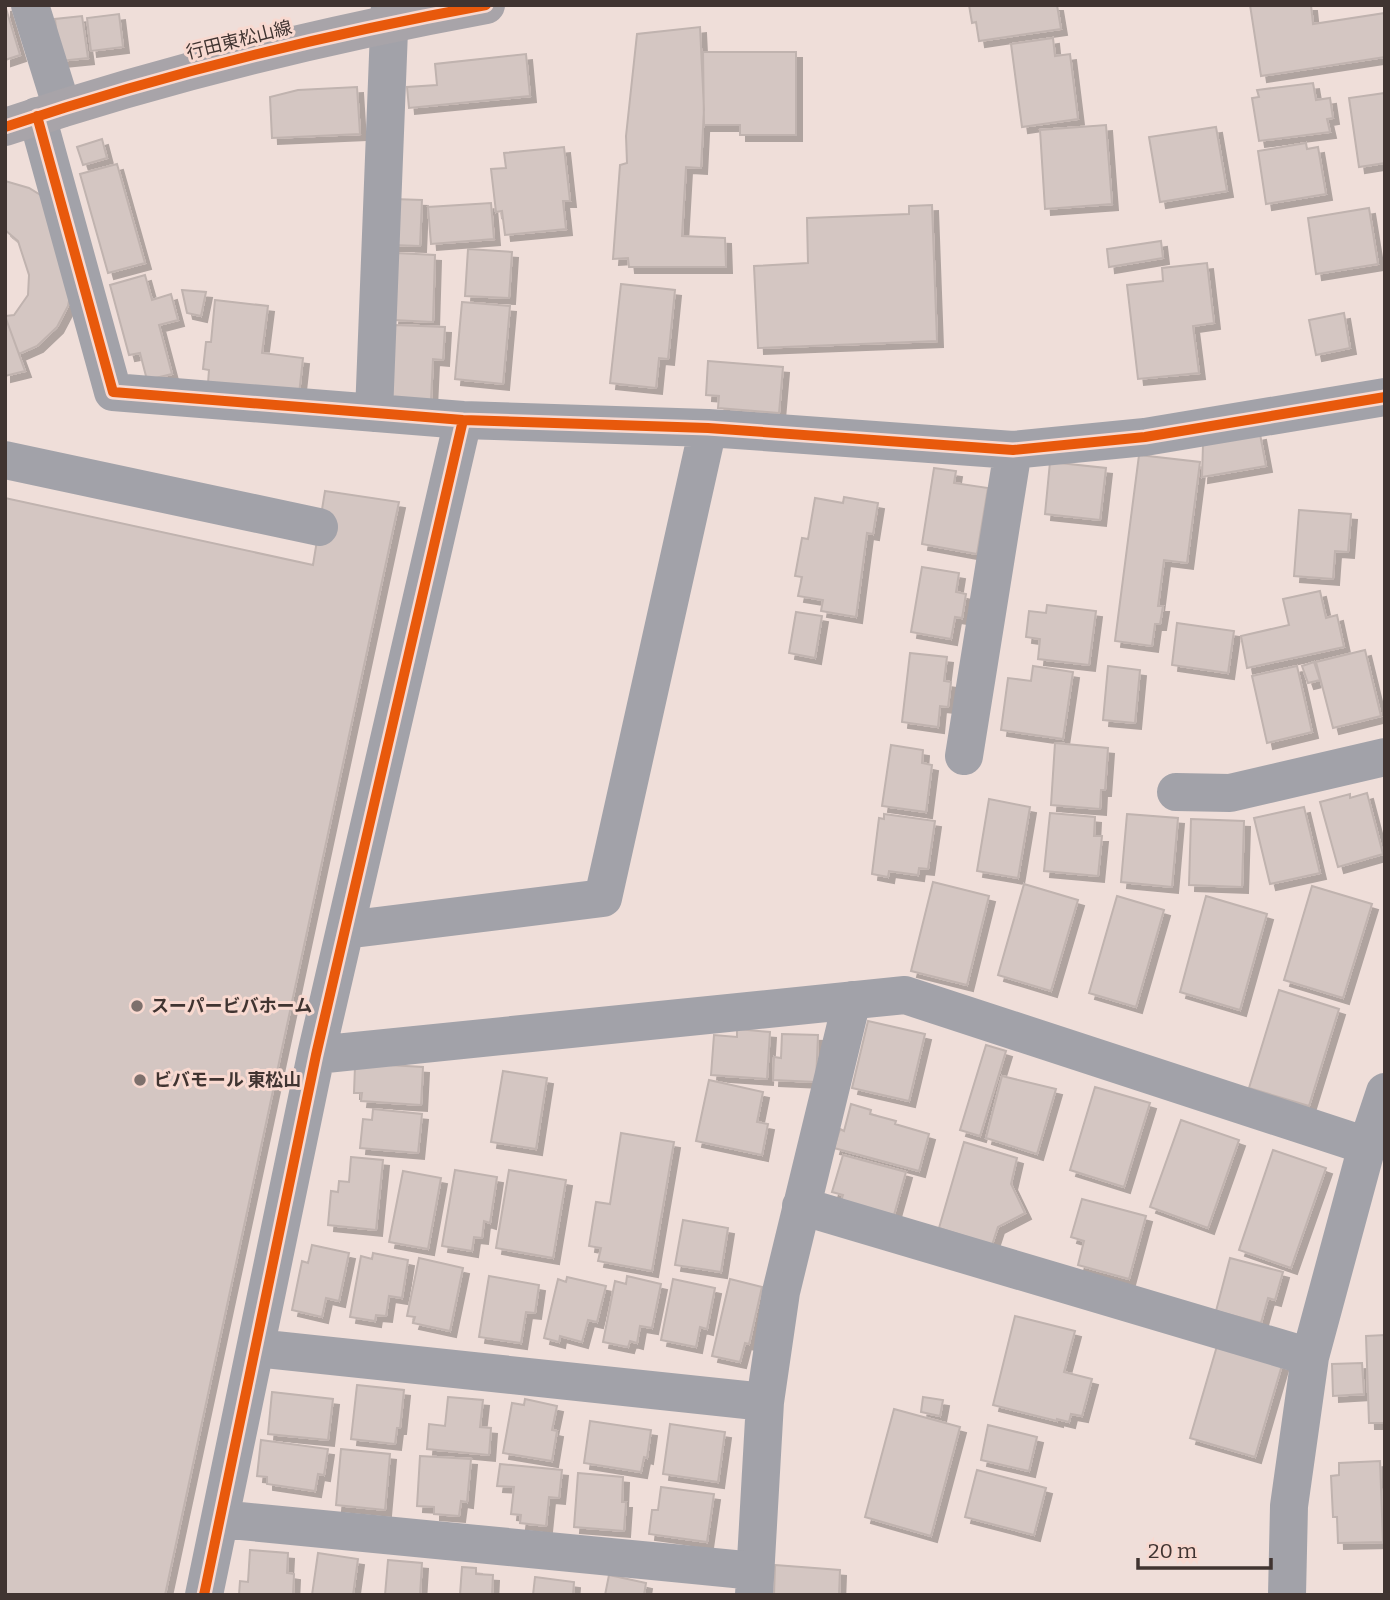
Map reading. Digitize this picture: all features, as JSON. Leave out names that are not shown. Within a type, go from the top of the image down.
[{"type":"main road","name":"行田東松山線","points":[[35,117],[184,71],[390,14],[486,5]]},
{"type":"street","points":[[30,5],[35,117],[113,392],[463,420],[708,428],[1013,450],[1145,437],[1385,397]]},
{"type":"street","points":[[374,413],[390,14]]},
{"type":"street","points":[[204,1595],[316,1055],[463,420]]},
{"type":"street","points":[[345,930],[603,898],[708,428]]},
{"type":"street","points":[[964,756],[1013,450]]},
{"type":"street","points":[[5,460],[319,527]]},
{"type":"street","points":[[1176,792],[1230,793],[1385,757]]},
{"type":"street","points":[[316,1055],[905,995],[1367,1146]]},
{"type":"street","points":[[220,1519],[754,1583],[765,1402],[781,1292],[852,1000]]},
{"type":"street","points":[[1287,1595],[1289,1506],[1310,1357],[1367,1146],[1385,1092]]},
{"type":"street","points":[[801,1206],[1310,1357]]},
{"type":"street","points":[[256,1348],[765,1402]]},
{"type":"building","points":[[5,5],[20,55],[5,60]]},
{"type":"building","points":[[969,5],[1057,5],[1061,29],[979,41],[976,22],[972,23]]},
{"type":"building","points":[[1250,5],[1311,5],[1313,24],[1385,13],[1385,57],[1261,76]]},
{"type":"building","points":[[119,14],[123,47],[91,51],[87,18]]},
{"type":"building","points":[[82,16],[88,58],[60,61],[55,19]]},
{"type":"building","points":[[700,27],[704,109],[701,168],[686,167],[682,236],[725,238],[726,267],[629,267],[628,258],[613,259],[620,165],[627,163],[626,136],[637,34]]},
{"type":"building","points":[[1053,38],[1055,56],[1070,54],[1078,119],[1022,127],[1011,44]]},
{"type":"building","points":[[703,52],[796,52],[796,135],[740,135],[740,125],[704,125]]},
{"type":"building","points":[[526,54],[530,96],[409,108],[407,87],[437,85],[435,64]]},
{"type":"building","points":[[1313,83],[1316,100],[1330,98],[1333,118],[1327,119],[1330,132],[1259,141],[1252,98],[1259,97],[1257,90]]},
{"type":"building","points":[[357,87],[360,134],[272,138],[270,97],[298,90]]},
{"type":"building","points":[[1385,93],[1385,163],[1359,167],[1349,98]]},
{"type":"building","points":[[1106,125],[1112,204],[1045,209],[1040,130]]},
{"type":"building","points":[[1216,127],[1227,191],[1160,202],[1149,137]]},
{"type":"building","points":[[102,139],[107,158],[83,165],[77,147]]},
{"type":"building","points":[[1306,143],[1307,149],[1318,147],[1326,194],[1266,204],[1258,151]]},
{"type":"building","points":[[564,147],[570,201],[563,201],[566,229],[505,235],[502,211],[496,212],[491,169],[506,168],[504,153]]},
{"type":"building","points":[[117,164],[145,263],[108,273],[80,174]]},
{"type":"building","points":[[5,181],[29,188],[42,196],[71,291],[68,306],[57,327],[37,346],[19,354],[5,316],[14,315],[28,295],[29,275],[18,241],[5,230]]},
{"type":"building","points":[[393,199],[422,200],[420,246],[392,245]]},
{"type":"building","points":[[491,203],[494,239],[431,244],[428,207]]},
{"type":"building","points":[[932,205],[937,341],[758,348],[754,266],[808,263],[807,218],[909,214],[909,206]]},
{"type":"building","points":[[1369,208],[1378,264],[1316,274],[1308,218]]},
{"type":"building","points":[[1161,241],[1163,258],[1109,267],[1107,249]]},
{"type":"building","points":[[468,249],[512,252],[509,298],[465,296]]},
{"type":"building","points":[[396,253],[435,255],[433,322],[393,320]]},
{"type":"building","points":[[1207,263],[1214,323],[1193,326],[1199,373],[1138,379],[1127,285],[1163,281],[1162,268]]},
{"type":"building","points":[[145,275],[152,300],[171,294],[178,320],[159,325],[172,374],[147,380],[140,353],[129,355],[110,285]]},
{"type":"building","points":[[621,284],[675,290],[668,359],[659,358],[656,388],[610,383]]},
{"type":"building","points":[[182,290],[206,292],[201,316],[187,313]]},
{"type":"building","points":[[215,300],[268,306],[262,353],[303,358],[299,394],[208,383],[209,370],[203,369],[206,342],[211,342]]},
{"type":"building","points":[[462,302],[510,306],[503,384],[455,379]]},
{"type":"building","points":[[1344,313],[1350,348],[1316,355],[1309,320]]},
{"type":"building","points":[[5,316],[25,371],[5,376]]},
{"type":"building","points":[[394,325],[445,327],[443,360],[433,359],[431,401],[390,400]]},
{"type":"building","points":[[708,361],[783,367],[779,413],[718,408],[719,396],[706,395]]},
{"type":"building","points":[[1260,434],[1266,466],[1202,477],[1203,445]]},
{"type":"building","points":[[1139,455],[1200,462],[1187,563],[1164,560],[1158,606],[1163,606],[1160,624],[1155,624],[1152,646],[1115,641]]},
{"type":"building","points":[[1050,462],[1106,468],[1100,520],[1045,514]]},
{"type":"building","points":[[934,468],[956,471],[954,483],[988,488],[977,554],[922,544]]},
{"type":"building","name":"ビバモール 東松山","points":[[325,491],[399,502],[165,1595],[5,1595],[5,498],[313,565]]},
{"type":"building","points":[[844,497],[878,503],[873,534],[867,533],[856,617],[821,611],[823,600],[798,596],[802,577],[795,576],[802,538],[808,539],[815,498],[843,503]]},
{"type":"building","points":[[1299,510],[1351,514],[1348,552],[1335,551],[1333,579],[1294,576]]},
{"type":"building","points":[[922,567],[959,573],[956,592],[966,594],[962,618],[955,617],[951,639],[911,632]]},
{"type":"building","points":[[1320,591],[1326,618],[1337,615],[1344,647],[1247,668],[1241,636],[1289,625],[1283,599]]},
{"type":"building","points":[[1047,605],[1096,611],[1089,665],[1038,659],[1040,639],[1026,637],[1029,611],[1046,613]]},
{"type":"building","points":[[796,612],[822,616],[815,658],[789,653]]},
{"type":"building","points":[[1177,623],[1234,631],[1228,673],[1172,665]]},
{"type":"building","points":[[1365,650],[1381,716],[1333,728],[1316,662]]},
{"type":"building","points":[[910,653],[947,657],[944,681],[951,682],[948,707],[940,706],[938,727],[902,722]]},
{"type":"building","points":[[1314,662],[1320,680],[1308,683],[1302,666]]},
{"type":"building","points":[[1033,666],[1073,672],[1063,739],[1001,730],[1008,678],[1031,681]]},
{"type":"building","points":[[1108,666],[1140,670],[1135,723],[1103,720]]},
{"type":"building","points":[[1297,666],[1312,732],[1267,743],[1252,676]]},
{"type":"building","points":[[1055,743],[1108,748],[1105,790],[1101,790],[1100,809],[1051,805]]},
{"type":"building","points":[[891,745],[923,750],[922,763],[932,765],[926,812],[882,806]]},
{"type":"building","points":[[1367,793],[1383,854],[1338,867],[1320,802],[1350,794],[1350,798]]},
{"type":"building","points":[[989,799],[1030,807],[1018,878],[977,871]]},
{"type":"building","points":[[1304,807],[1320,873],[1270,884],[1254,818]]},
{"type":"building","points":[[1050,813],[1095,817],[1094,836],[1102,836],[1098,876],[1044,871]]},
{"type":"building","points":[[884,814],[935,821],[928,869],[919,868],[918,875],[889,871],[888,877],[872,874],[879,818],[884,819]]},
{"type":"building","points":[[1127,814],[1178,818],[1172,887],[1121,882]]},
{"type":"building","points":[[1191,819],[1244,821],[1242,887],[1189,885]]},
{"type":"building","points":[[933,882],[989,896],[967,985],[911,971]]},
{"type":"building","points":[[1024,884],[1078,900],[1051,991],[998,975]]},
{"type":"building","points":[[1312,886],[1372,904],[1343,998],[1284,980]]},
{"type":"building","points":[[1117,896],[1164,910],[1136,1007],[1089,993]]},
{"type":"building","points":[[1206,896],[1267,914],[1240,1010],[1180,992]]},
{"type":"building","points":[[1279,990],[1339,1009],[1309,1106],[1249,1088]]},
{"type":"building","points":[[868,1021],[925,1034],[909,1101],[852,1088]]},
{"type":"building","points":[[737,1029],[770,1032],[767,1079],[711,1075],[714,1035],[737,1037]]},
{"type":"building","points":[[782,1034],[818,1035],[816,1082],[773,1080],[774,1057],[781,1058]]},
{"type":"building","points":[[986,1045],[1006,1051],[980,1136],[960,1130]]},
{"type":"building","points":[[371,1064],[423,1067],[421,1105],[361,1101],[362,1093],[354,1093],[355,1066]]},
{"type":"building","points":[[503,1071],[547,1078],[536,1149],[491,1142]]},
{"type":"building","points":[[1002,1076],[1056,1089],[1037,1154],[986,1138]]},
{"type":"building","points":[[709,1080],[763,1092],[757,1122],[768,1124],[762,1155],[696,1141]]},
{"type":"building","points":[[1095,1087],[1150,1103],[1124,1187],[1070,1170]]},
{"type":"building","points":[[851,1104],[871,1110],[870,1114],[896,1121],[895,1124],[929,1134],[919,1171],[834,1148],[840,1129],[844,1131]]},
{"type":"building","points":[[373,1109],[422,1114],[418,1153],[360,1148],[363,1119],[372,1120]]},
{"type":"building","points":[[1181,1120],[1239,1140],[1208,1228],[1150,1207]]},
{"type":"building","points":[[621,1133],[674,1142],[652,1271],[598,1261],[601,1248],[589,1246],[596,1202],[610,1204]]},
{"type":"building","points":[[964,1142],[1017,1158],[1011,1184],[1025,1213],[998,1227],[992,1245],[939,1228]]},
{"type":"building","points":[[1273,1150],[1326,1168],[1291,1268],[1239,1250]]},
{"type":"building","points":[[843,1155],[906,1172],[894,1215],[841,1201],[843,1195],[832,1192]]},
{"type":"building","points":[[351,1157],[383,1160],[376,1230],[328,1225],[331,1191],[338,1192],[339,1181],[349,1182]]},
{"type":"building","points":[[455,1170],[497,1177],[490,1223],[484,1221],[482,1238],[474,1237],[472,1251],[442,1246]]},
{"type":"building","points":[[509,1170],[566,1180],[553,1258],[496,1248]]},
{"type":"building","points":[[403,1171],[441,1178],[428,1249],[389,1242]]},
{"type":"building","points":[[1082,1199],[1146,1216],[1129,1279],[1078,1265],[1084,1241],[1071,1237]]},
{"type":"building","points":[[683,1220],[728,1228],[721,1272],[675,1265]]},
{"type":"building","points":[[312,1245],[349,1253],[339,1301],[326,1298],[322,1317],[292,1310],[302,1261],[308,1263]]},
{"type":"building","points":[[373,1253],[408,1260],[402,1298],[389,1296],[386,1316],[376,1315],[375,1321],[350,1317],[361,1256],[372,1259]]},
{"type":"building","points":[[419,1258],[463,1268],[450,1331],[413,1323],[415,1317],[407,1316]]},
{"type":"building","points":[[1230,1258],[1283,1272],[1275,1300],[1268,1298],[1261,1323],[1216,1311]]},
{"type":"building","points":[[489,1276],[539,1285],[535,1313],[526,1312],[521,1343],[479,1337]]},
{"type":"building","points":[[627,1276],[661,1284],[652,1328],[640,1326],[637,1343],[630,1341],[628,1347],[603,1342],[615,1281],[626,1284]]},
{"type":"building","points":[[567,1277],[606,1286],[597,1322],[588,1320],[582,1342],[560,1336],[559,1342],[544,1338],[558,1279],[566,1282]]},
{"type":"building","points":[[673,1279],[715,1288],[707,1329],[700,1327],[696,1347],[661,1340]]},
{"type":"building","points":[[730,1279],[762,1287],[749,1344],[745,1343],[740,1362],[712,1356]]},
{"type":"building","points":[[1015,1316],[1075,1331],[1064,1372],[1092,1379],[1082,1416],[1071,1414],[1069,1422],[1057,1421],[993,1405]]},
{"type":"building","points":[[1385,1335],[1385,1423],[1369,1423],[1366,1336]]},
{"type":"building","points":[[1217,1346],[1282,1365],[1255,1457],[1190,1438]]},
{"type":"building","points":[[1362,1363],[1364,1394],[1333,1396],[1332,1364]]},
{"type":"building","points":[[357,1385],[404,1390],[400,1428],[397,1428],[395,1444],[351,1439]]},
{"type":"building","points":[[272,1392],[333,1399],[328,1440],[268,1434]]},
{"type":"building","points":[[448,1397],[483,1400],[480,1427],[491,1428],[489,1455],[427,1449],[429,1424],[445,1426]]},
{"type":"building","points":[[923,1397],[943,1400],[940,1416],[921,1412]]},
{"type":"building","points":[[525,1399],[557,1406],[552,1430],[557,1431],[552,1461],[503,1453],[512,1403],[524,1405]]},
{"type":"building","points":[[894,1409],[960,1427],[931,1536],[865,1517]]},
{"type":"building","points":[[590,1421],[651,1430],[647,1458],[644,1457],[641,1472],[584,1463]]},
{"type":"building","points":[[670,1424],[725,1432],[718,1482],[663,1474]]},
{"type":"building","points":[[988,1425],[1037,1437],[1029,1471],[981,1460]]},
{"type":"building","points":[[261,1440],[328,1449],[324,1475],[318,1474],[315,1491],[267,1484],[267,1477],[257,1476]]},
{"type":"building","points":[[341,1449],[390,1454],[385,1510],[336,1505]]},
{"type":"building","points":[[420,1456],[471,1459],[467,1502],[461,1501],[459,1516],[434,1514],[434,1507],[417,1506]]},
{"type":"building","points":[[1380,1461],[1383,1542],[1338,1543],[1337,1517],[1333,1517],[1331,1476],[1339,1475],[1339,1463]]},
{"type":"building","points":[[500,1464],[562,1470],[559,1498],[549,1497],[546,1526],[520,1523],[521,1515],[511,1514],[514,1487],[497,1486]]},
{"type":"building","points":[[977,1470],[1046,1488],[1034,1535],[965,1517]]},
{"type":"building","points":[[578,1473],[623,1477],[622,1502],[626,1502],[624,1531],[574,1527]]},
{"type":"building","points":[[661,1487],[714,1494],[707,1542],[649,1534],[652,1510],[658,1510]]},
{"type":"building","points":[[250,1550],[288,1553],[287,1573],[294,1574],[293,1595],[239,1595],[240,1581],[248,1582]]},
{"type":"building","points":[[318,1553],[358,1559],[353,1595],[312,1595]]},
{"type":"building","points":[[388,1560],[422,1563],[420,1595],[385,1595]]},
{"type":"building","points":[[775,1565],[840,1570],[839,1595],[774,1595]]},
{"type":"building","points":[[462,1567],[476,1568],[476,1574],[493,1575],[492,1595],[460,1595]]},
{"type":"building","points":[[609,1575],[646,1583],[644,1595],[605,1595]]},
{"type":"building","points":[[535,1577],[574,1582],[573,1595],[533,1595]]},
{"type":"cycle path","points":[[5,127],[244,57],[364,29],[486,5]]},
{"type":"cycle path","points":[[37,116],[113,392],[463,420],[708,428],[1013,450],[1145,437],[1385,397]]},
{"type":"cycle path","points":[[204,1595],[316,1055],[463,420]]},
{"type":"place","name":"スーパービバホーム","points":[[137,1006]]},
{"type":"place","name":"ビバモール 東松山","points":[[140,1080]]}]
